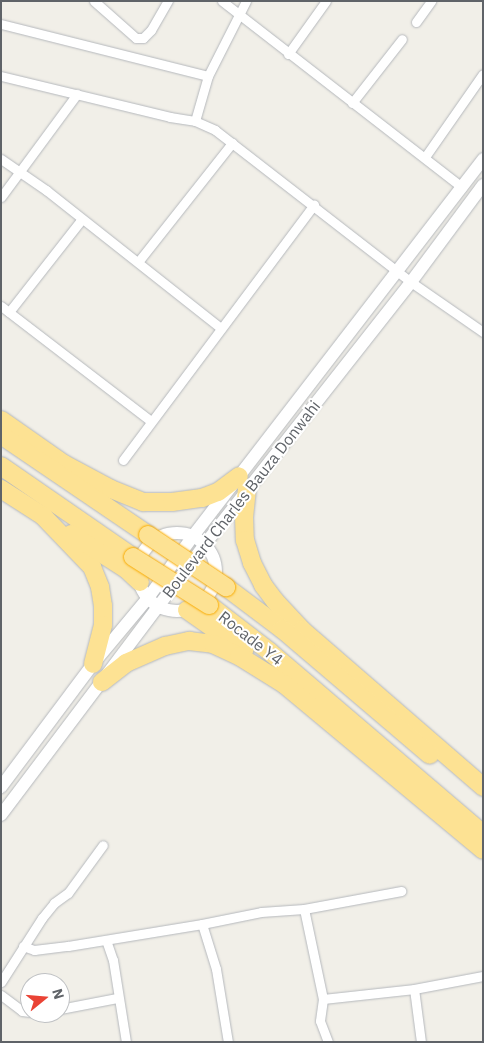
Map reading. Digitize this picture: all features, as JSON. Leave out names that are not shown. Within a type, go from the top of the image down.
[{"type":"highway","points":[[1,420],[64,464],[155,535]]},
{"type":"highway","name":"Rocade Y4","points":[[1,435],[221,579],[483,798]]},
{"type":"highway","points":[[64,464],[111,489],[143,502],[172,502],[202,498],[243,483],[245,532],[252,563],[263,584],[302,630]]},
{"type":"highway","name":"Rocade Y4","points":[[1,466],[209,606],[270,652],[483,834]]},
{"type":"highway","points":[[1,489],[126,569],[140,582]]},
{"type":"highway","points":[[43,516],[92,567],[100,587],[103,625],[93,664]]},
{"type":"highway","points":[[221,579],[251,593],[302,630],[483,787]]},
{"type":"highway","points":[[187,610],[251,654],[284,684],[483,850]]},
{"type":"highway","points":[[102,682],[126,663],[165,646],[189,641],[213,644],[239,656],[284,684]]},
{"type":"main road","name":"Boulevard Charles Bauza Donwahi","points":[[1,787],[93,664],[153,602],[204,544],[243,483],[398,271],[483,159]]},
{"type":"main road","name":"Boulevard Charles Bauza Donwahi","points":[[1,815],[102,682],[193,536],[243,483],[411,282],[483,186]]},
{"type":"main road","points":[[178,533],[193,536],[204,544],[215,562],[221,579],[199,605],[187,610],[177,611],[153,602],[140,582],[138,571],[142,555],[153,541],[155,535],[178,533]]},
{"type":"street","points":[[94,1],[136,38],[143,38],[151,30],[168,1]]},
{"type":"street","points":[[222,1],[462,187]]},
{"type":"street","points":[[195,121],[208,76],[238,13],[246,1]]},
{"type":"street","points":[[288,54],[326,1]]},
{"type":"street","points":[[416,22],[430,1]]},
{"type":"street","points":[[1,24],[208,76]]},
{"type":"street","points":[[352,103],[402,39]]},
{"type":"street","points":[[424,157],[483,74]]},
{"type":"street","points":[[1,76],[195,121],[215,130],[411,282],[482,330]]},
{"type":"street","points":[[1,197],[77,94]]},
{"type":"street","points":[[138,262],[232,143]]},
{"type":"street","points":[[1,159],[46,190],[221,328]]},
{"type":"street","points":[[122,460],[314,205]]},
{"type":"street","points":[[82,219],[5,309],[151,421]]},
{"type":"street","points":[[1,982],[22,946],[42,918],[54,903],[68,893],[103,845]]},
{"type":"street","points":[[22,946],[34,950],[106,940],[261,912],[304,910],[401,891]]},
{"type":"street","points":[[304,910],[323,999],[320,1021],[328,1042]]},
{"type":"street","points":[[202,924],[216,968],[228,1042]]},
{"type":"street","points":[[106,940],[113,960],[117,998],[126,1042]]},
{"type":"street","points":[[323,999],[414,989],[483,976]]},
{"type":"street","points":[[414,989],[421,1042]]},
{"type":"street","points":[[1,995],[20,1009]]},
{"type":"street","points":[[70,1007],[117,998]]}]
